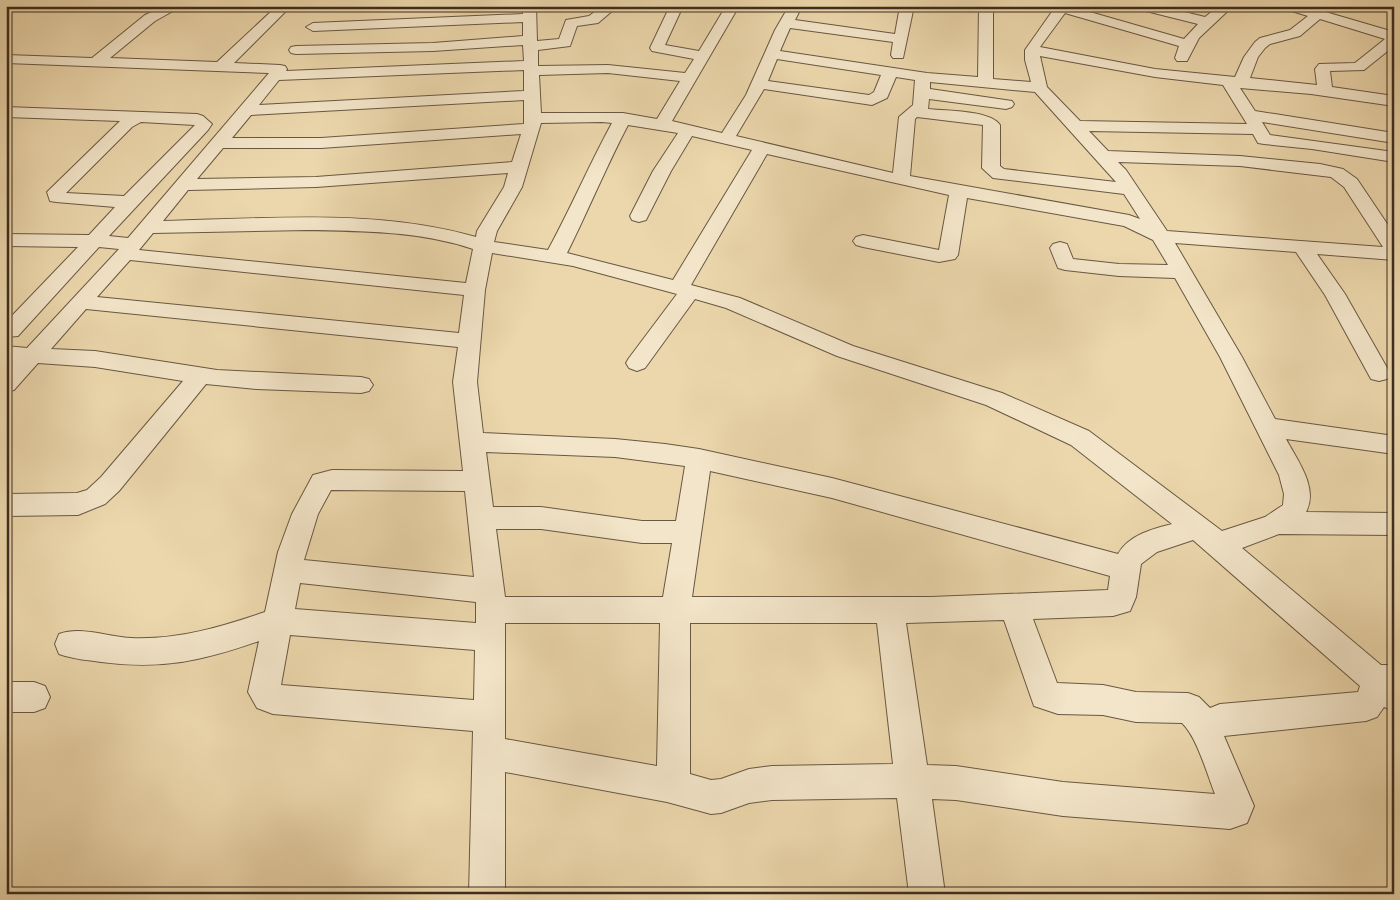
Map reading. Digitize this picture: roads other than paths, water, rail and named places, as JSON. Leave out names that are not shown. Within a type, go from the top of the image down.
[{"type":"street","points":[[95,62],[150,18],[176,6]]},
{"type":"street","points":[[222,67],[286,6]]},
{"type":"street","points":[[6,59],[222,67],[277,73],[531,55],[565,43],[571,22],[594,20],[612,6]]},
{"type":"street","points":[[677,6],[657,48],[703,56]]},
{"type":"street","points":[[662,124],[733,6]]},
{"type":"street","points":[[760,84],[843,98],[872,100],[880,96],[892,72],[907,6]]},
{"type":"street","points":[[985,82],[986,6]]},
{"type":"street","points":[[1101,20],[1115,6]]},
{"type":"street","points":[[1143,6],[1208,22]]},
{"type":"street","points":[[1179,76],[1187,44],[1195,33],[1226,6]]},
{"type":"street","points":[[1290,6],[1328,12],[1394,38],[1359,67],[1324,67],[1322,69],[1325,91]]},
{"type":"street","points":[[726,139],[760,84],[795,7],[813,10]]},
{"type":"street","points":[[1187,44],[1062,7],[1032,50],[1032,60],[1040,88],[1120,174],[1161,236],[1231,358],[1292,475],[1298,492],[1297,506],[1289,517],[1277,523]]},
{"type":"street","points":[[313,27],[529,12],[533,95],[532,123],[513,187],[487,231],[483,246],[475,290],[465,382],[482,518],[491,613],[487,894]]},
{"type":"street","points":[[1235,83],[1251,57],[1265,41],[1295,33],[1328,12]]},
{"type":"street","points":[[6,384],[129,249],[277,73],[324,13]]},
{"type":"street","points":[[886,20],[904,22]]},
{"type":"street","points":[[786,24],[901,39]]},
{"type":"street","points":[[296,50],[433,47],[531,55],[608,69],[691,78]]},
{"type":"street","points":[[1032,50],[1123,69],[1235,83],[1325,91],[1394,101]]},
{"type":"street","points":[[772,54],[892,72],[923,85],[1006,104]]},
{"type":"street","points":[[923,85],[985,82],[1040,88]]},
{"type":"street","points":[[1235,83],[1253,122],[1262,137],[1268,140],[1312,144],[1394,157]]},
{"type":"street","points":[[901,180],[907,117],[921,107],[923,85]]},
{"type":"street","points":[[246,110],[533,95]]},
{"type":"street","points":[[6,112],[197,119],[204,124],[10,331]]},
{"type":"street","points":[[914,112],[980,119],[989,122],[992,125],[991,168],[999,174],[1130,189]]},
{"type":"street","points":[[129,202],[61,198],[55,195],[59,188],[126,124],[138,117]]},
{"type":"street","points":[[218,143],[330,143],[602,117],[623,118],[662,124],[959,192],[1129,221],[1161,236],[1394,254]]},
{"type":"street","points":[[555,256],[573,222],[598,163],[623,118]]},
{"type":"street","points":[[1075,126],[1253,122],[1394,138]]},
{"type":"street","points":[[639,216],[662,171],[688,130]]},
{"type":"street","points":[[637,363],[684,289],[762,147]]},
{"type":"street","points":[[1103,156],[1240,161],[1329,170],[1345,177],[1351,183],[1394,249]]},
{"type":"street","points":[[182,186],[316,182],[519,167]]},
{"type":"street","points":[[863,241],[939,256],[948,255],[959,192]]},
{"type":"street","points":[[147,227],[292,224],[377,227],[436,232],[456,236],[483,246],[555,256],[602,266],[733,303],[845,351],[994,399],[1037,417],[1080,438],[1207,536],[1388,685],[1366,706],[1220,720],[1208,728],[1207,735]]},
{"type":"street","points":[[6,240],[94,241],[129,249],[475,290]]},
{"type":"street","points":[[1302,246],[1335,294],[1379,373]]},
{"type":"street","points":[[1060,248],[1065,264],[1119,270],[1182,272]]},
{"type":"street","points":[[81,302],[470,341]]},
{"type":"street","points":[[6,354],[103,360],[257,381],[361,384]]},
{"type":"street","points":[[6,506],[78,504],[96,497],[202,375]]},
{"type":"street","points":[[1267,427],[1394,445]]},
{"type":"street","points":[[472,442],[615,448],[665,453],[699,459],[823,486],[1126,568]]},
{"type":"street","points":[[673,786],[675,610],[699,459]]},
{"type":"street","points":[[477,481],[332,480],[322,482],[314,495],[299,531],[288,570],[264,692],[273,699],[489,717]]},
{"type":"street","points":[[482,518],[541,518],[642,532],[687,532]]},
{"type":"street","points":[[70,644],[131,652],[162,651],[191,648],[220,641],[278,622],[491,613],[675,610],[890,610],[1120,602],[1126,568],[1133,552],[1141,545],[1207,536],[1277,523],[1394,524]]},
{"type":"street","points":[[288,570],[491,613]]},
{"type":"street","points":[[489,752],[673,786],[711,797],[721,796],[749,786],[772,783],[912,781],[956,783],[1063,798],[1235,811],[1236,801],[1197,716],[1188,708],[1136,707],[1103,700],[1058,699],[1045,695],[1014,607]]},
{"type":"street","points":[[890,610],[928,894]]}]
